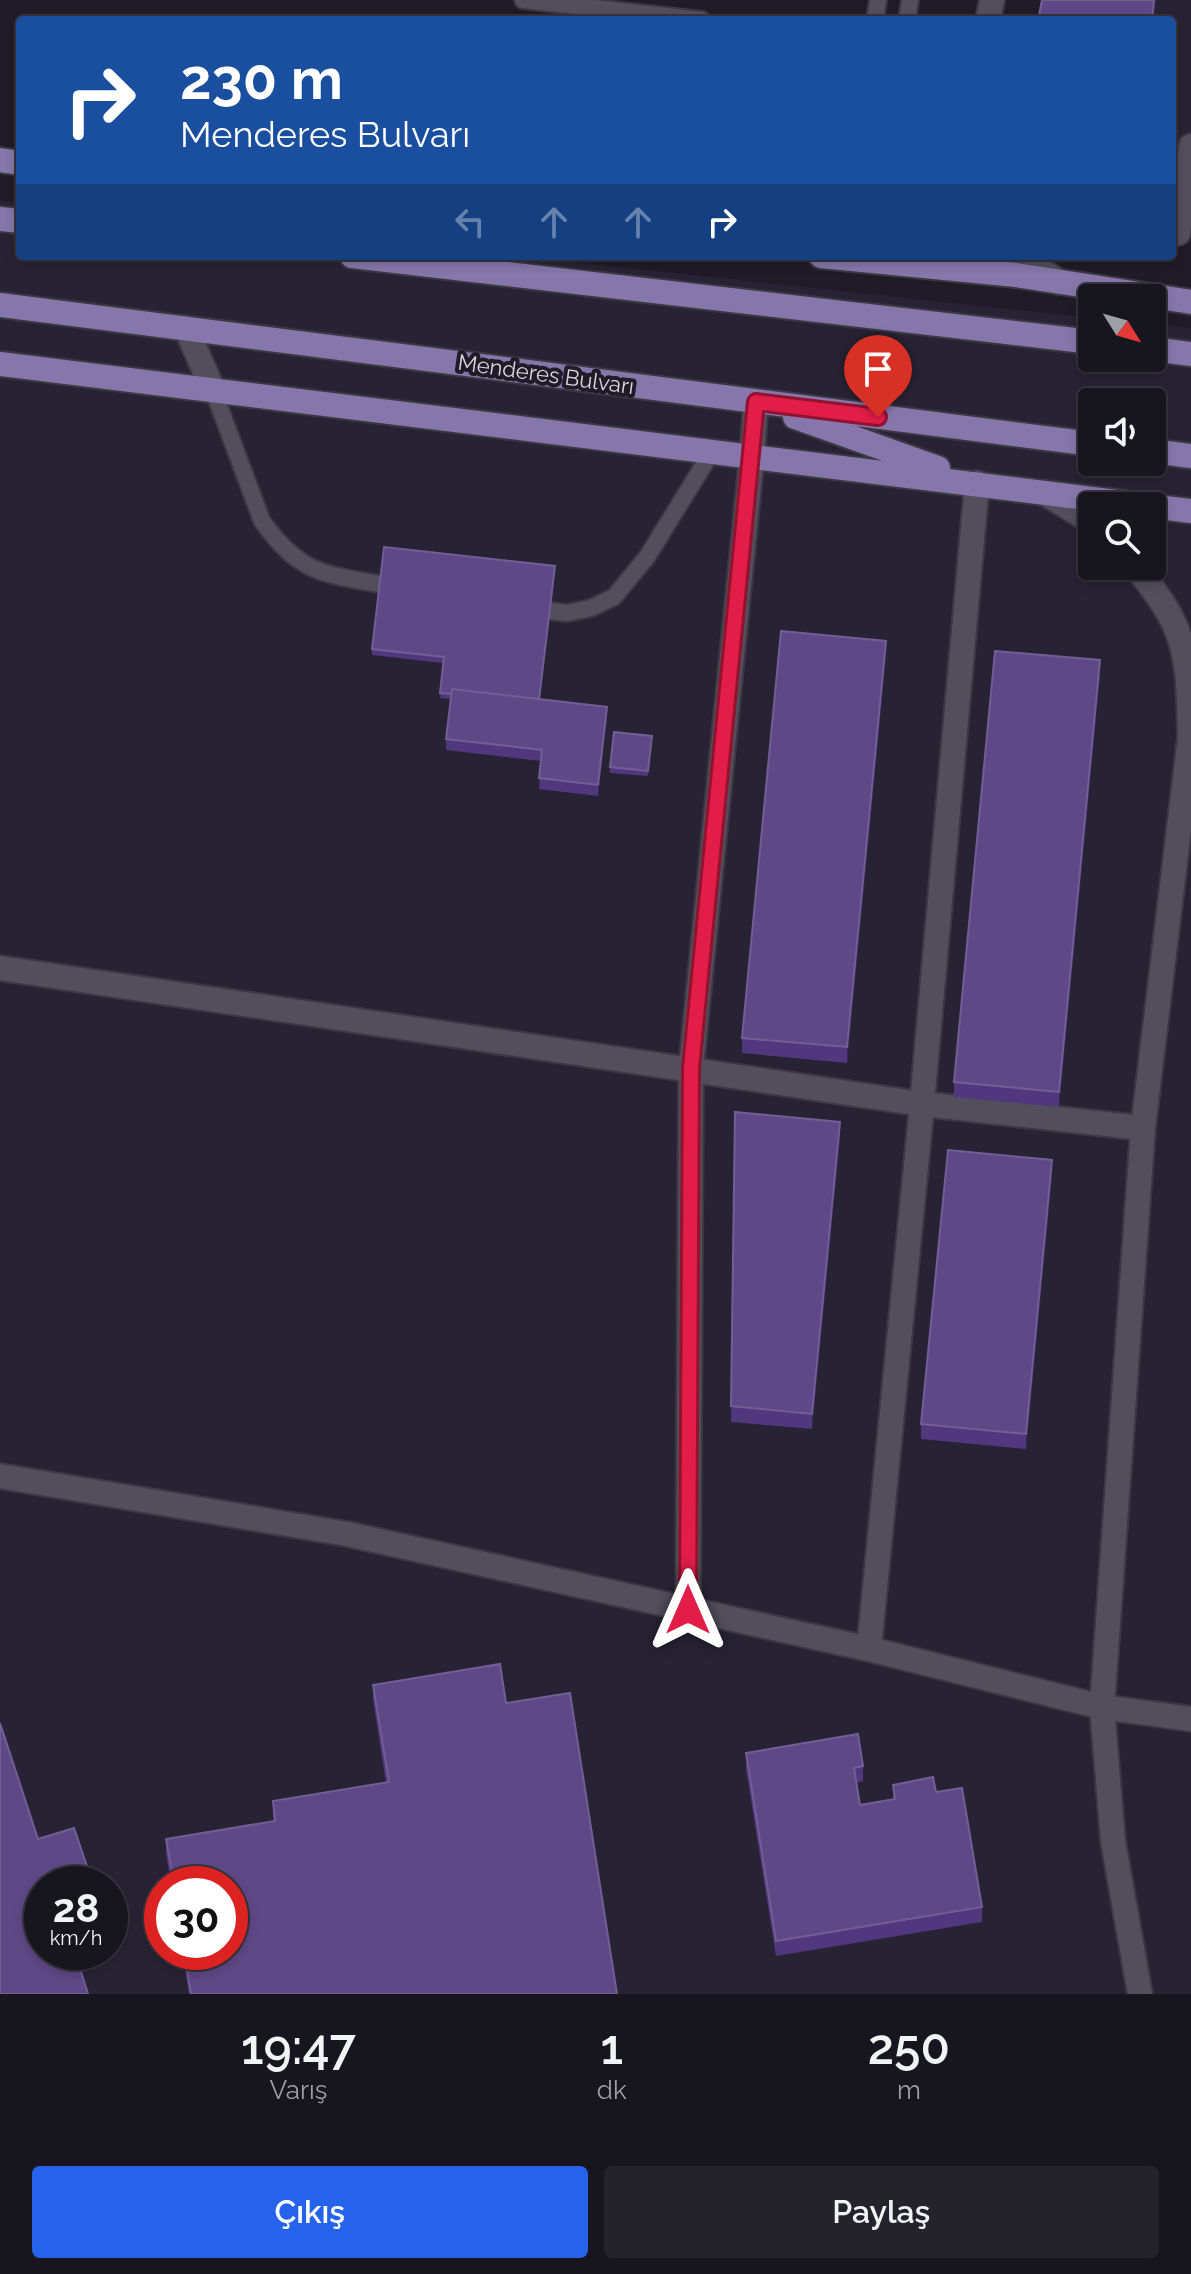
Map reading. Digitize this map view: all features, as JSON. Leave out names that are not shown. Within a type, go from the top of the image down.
[{"type":"main road","points":[[384,260],[1078,340]]},
{"type":"main road","points":[[442,260],[465,270]]},
{"type":"main road","points":[[869,260],[1016,275],[1191,302]]},
{"type":"main road","name":"Menderes Bulvarı","points":[[0,305],[1078,442]]},
{"type":"main road","points":[[1166,351],[1191,354]]},
{"type":"main road","points":[[0,364],[1191,511]]},
{"type":"main road","points":[[756,402],[977,483]]},
{"type":"main road","points":[[1166,453],[1191,456]]},
{"type":"street","points":[[1180,233],[1191,146]]},
{"type":"street","points":[[1026,260],[1059,282]]},
{"type":"street","points":[[186,328],[213,390]]},
{"type":"street","points":[[688,1610],[691,1068],[756,402]]},
{"type":"street","points":[[869,1649],[922,1104],[977,483]]},
{"type":"street","points":[[1045,493],[1078,513]]},
{"type":"street","points":[[1140,1994],[1113,1841],[1102,1707],[1143,1128],[1190,736],[1188,689],[1181,641],[1160,598],[1146,580]]},
{"type":"street","points":[[0,968],[922,1104],[1143,1128]]},
{"type":"street","points":[[0,1476],[347,1534],[869,1649],[1102,1707],[1191,1719]]},
{"type":"lane","points":[[523,0],[666,16]]},
{"type":"lane","points":[[213,390],[262,521],[272,535],[303,565],[325,575],[380,584]]},
{"type":"lane","points":[[550,611],[567,613],[591,608],[614,597],[647,557],[713,450]]},
{"type":"shaded area","points":[[1050,0],[1191,0],[1191,211],[1176,209],[1176,16],[1048,16]]},
{"type":"shaded area","points":[[0,200],[16,202],[16,260],[554,260],[1078,316],[1078,372],[1166,372],[1166,325],[1191,328],[1191,1994],[0,1994]]},
{"type":"building","points":[[1042,0],[1154,0],[1152,16],[1039,16]]},
{"type":"building","points":[[384,547],[555,566],[539,699],[452,689],[451,694],[440,693],[444,657],[372,649]]},
{"type":"building","points":[[781,631],[886,641],[847,1047],[742,1038]]},
{"type":"building","points":[[995,651],[1100,660],[1059,1092],[954,1082]]},
{"type":"building","points":[[452,689],[607,707],[598,785],[539,778],[542,750],[446,739]]},
{"type":"building","points":[[614,732],[652,736],[648,771],[610,767]]},
{"type":"building","points":[[735,1112],[840,1122],[812,1414],[731,1406]]},
{"type":"building","points":[[948,1150],[1052,1160],[1026,1434],[921,1424]]},
{"type":"building","points":[[500,1664],[506,1703],[570,1693],[617,1994],[191,1994],[187,1970],[248,1970],[248,1866],[171,1866],[166,1839],[275,1821],[273,1801],[389,1782],[373,1685]]},
{"type":"building","points":[[0,1723],[38,1839],[74,1828],[87,1866],[24,1866],[24,1970],[81,1970],[88,1994],[0,1994]]},
{"type":"building","points":[[858,1734],[863,1766],[854,1768],[860,1805],[895,1799],[893,1785],[933,1777],[936,1792],[962,1788],[982,1907],[776,1941],[746,1753]]},
{"type":"route","points":[[688,1610],[691,1068],[756,402],[878,417]]}]
